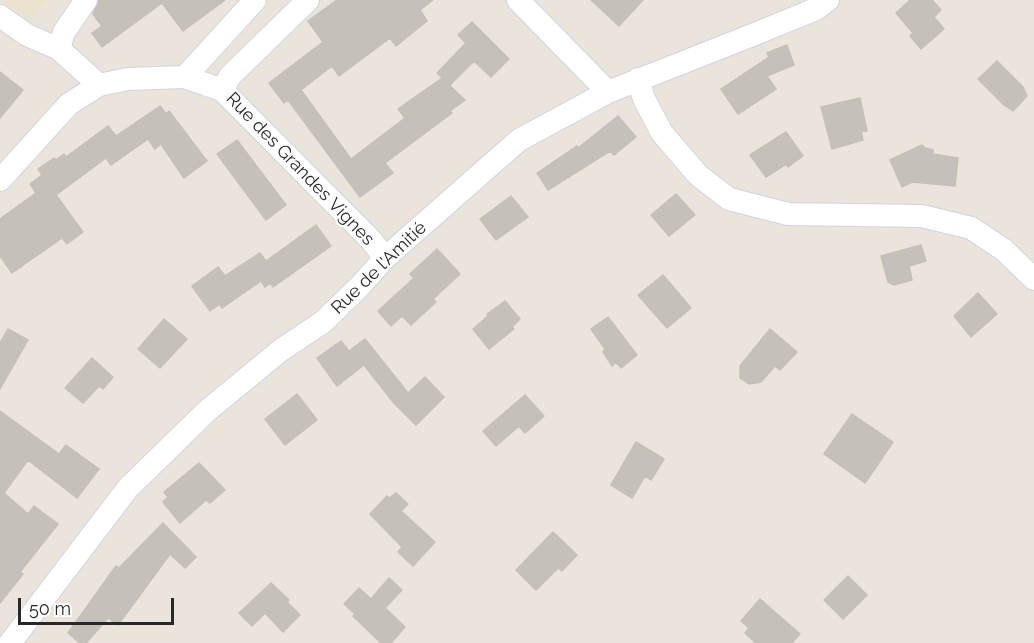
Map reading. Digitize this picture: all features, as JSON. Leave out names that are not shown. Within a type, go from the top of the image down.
[{"type":"street","points":[[59,49],[64,32],[86,0]]},
{"type":"street","points":[[185,78],[255,0]]},
{"type":"street","points":[[222,90],[230,76],[308,0]]},
{"type":"street","points":[[518,0],[608,92]]},
{"type":"street","name":"Rue de l'Amitié","points":[[10,643],[128,488],[208,410],[281,350],[323,322],[386,258],[519,140],[608,92],[816,9],[828,0]]},
{"type":"street","points":[[0,16],[27,35],[59,49],[99,86]]},
{"type":"street","name":"Rue des Grandes Vignes","points":[[0,180],[69,104],[99,86],[128,79],[185,78],[222,90],[371,240],[386,258]]},
{"type":"street","points":[[638,79],[644,99],[662,133],[698,175],[729,200],[788,214],[922,216],[971,228],[1031,270]]},
{"type":"shaded area","points":[[2,0],[48,0],[30,21]]},
{"type":"building","points":[[99,0],[225,0],[183,31],[162,3],[102,47],[92,33],[102,26],[93,14]]},
{"type":"building","points":[[337,0],[433,0],[420,10],[427,21],[396,46],[390,38],[339,76],[332,66],[301,90],[351,159],[405,118],[398,109],[442,78],[465,100],[450,111],[452,113],[385,163],[393,173],[360,197],[288,100],[284,103],[269,83],[323,42],[308,21]]},
{"type":"building","points":[[591,0],[643,0],[619,26]]},
{"type":"building","points":[[910,0],[932,0],[941,10],[934,17],[944,29],[921,49],[910,36],[913,33],[896,13]]},
{"type":"building","points":[[472,22],[509,59],[491,77],[474,61],[450,85],[437,73],[466,43],[458,35]]},
{"type":"building","points":[[787,45],[794,65],[767,76],[776,89],[738,114],[721,89],[769,57],[767,53]]},
{"type":"building","points":[[997,61],[1023,87],[1027,96],[1013,111],[978,79]]},
{"type":"building","points":[[0,72],[23,90],[0,118]]},
{"type":"building","points":[[860,98],[867,131],[861,131],[863,140],[832,149],[821,107]]},
{"type":"building","points":[[160,106],[166,114],[169,111],[207,161],[184,178],[161,144],[155,149],[148,139],[111,165],[106,158],[56,195],[83,232],[67,244],[62,238],[12,273],[0,256],[0,219],[36,193],[30,184],[42,175],[38,169],[54,158],[56,160],[64,154],[66,157],[108,126],[116,136]]},
{"type":"building","points":[[618,116],[636,137],[614,155],[610,151],[548,190],[537,173],[577,146],[578,148]]},
{"type":"building","points":[[786,132],[803,156],[788,167],[786,164],[766,177],[750,155]]},
{"type":"building","points":[[237,140],[286,205],[266,220],[217,154]]},
{"type":"building","points":[[922,145],[933,150],[933,154],[958,158],[955,186],[912,182],[902,187],[890,160]]},
{"type":"building","points":[[676,194],[695,215],[669,236],[651,215]]},
{"type":"building","points":[[511,196],[528,217],[496,240],[480,219]]},
{"type":"building","points":[[316,225],[331,246],[273,287],[270,283],[265,287],[261,281],[222,308],[220,304],[210,311],[192,286],[218,267],[225,276],[260,253],[266,261]]},
{"type":"building","points":[[921,245],[926,261],[909,266],[912,280],[894,285],[888,282],[881,256]]},
{"type":"building","points":[[437,249],[460,274],[433,299],[436,302],[411,325],[402,316],[391,326],[378,311],[414,278],[410,274]]},
{"type":"building","points":[[663,275],[691,308],[667,328],[638,295]]},
{"type":"building","points":[[978,293],[997,314],[971,337],[954,316]]},
{"type":"building","points":[[505,301],[520,319],[512,327],[514,329],[489,349],[473,329],[488,316],[487,314]]},
{"type":"building","points":[[608,317],[637,355],[621,368],[616,362],[612,366],[603,352],[605,349],[591,329]]},
{"type":"building","points":[[164,319],[187,339],[160,368],[138,349]]},
{"type":"building","points":[[8,329],[28,340],[0,389],[0,343]]},
{"type":"building","points":[[770,329],[797,352],[780,370],[775,366],[761,382],[749,384],[740,378],[740,366]]},
{"type":"building","points":[[365,339],[408,393],[425,377],[444,397],[416,425],[393,402],[364,365],[337,386],[317,358],[341,341],[349,351]]},
{"type":"building","points":[[92,358],[113,377],[103,389],[99,386],[83,403],[65,388]]},
{"type":"building","points":[[297,394],[317,420],[285,445],[265,419]]},
{"type":"building","points":[[525,395],[544,416],[525,433],[519,426],[496,446],[483,431]]},
{"type":"building","points":[[0,411],[59,454],[66,445],[99,469],[77,498],[28,460],[4,493],[28,514],[34,506],[58,524],[20,572],[23,574],[0,603]]},
{"type":"building","points":[[852,414],[893,442],[865,483],[824,454]]},
{"type":"building","points":[[636,442],[664,459],[651,480],[645,476],[632,498],[611,485]]},
{"type":"building","points":[[199,463],[225,490],[210,503],[206,500],[180,523],[163,502],[168,497],[164,492]]},
{"type":"building","points":[[396,493],[408,504],[401,511],[435,542],[413,566],[398,552],[402,547],[370,514],[387,496],[389,498]]},
{"type":"building","points":[[163,523],[196,557],[185,568],[170,554],[118,625],[108,618],[86,643],[80,643],[68,633],[116,566],[119,568]]},
{"type":"building","points":[[553,532],[577,555],[562,571],[558,568],[536,590],[516,570]]},
{"type":"building","points":[[848,576],[867,595],[843,619],[824,600]]},
{"type":"building","points":[[389,578],[402,590],[385,608],[405,627],[391,643],[381,643],[344,604],[359,588],[371,599]]},
{"type":"building","points":[[271,583],[289,600],[287,602],[300,615],[283,632],[265,613],[252,626],[239,613]]},
{"type":"building","points":[[760,599],[800,634],[792,643],[756,643],[745,633],[749,628],[741,621]]}]
